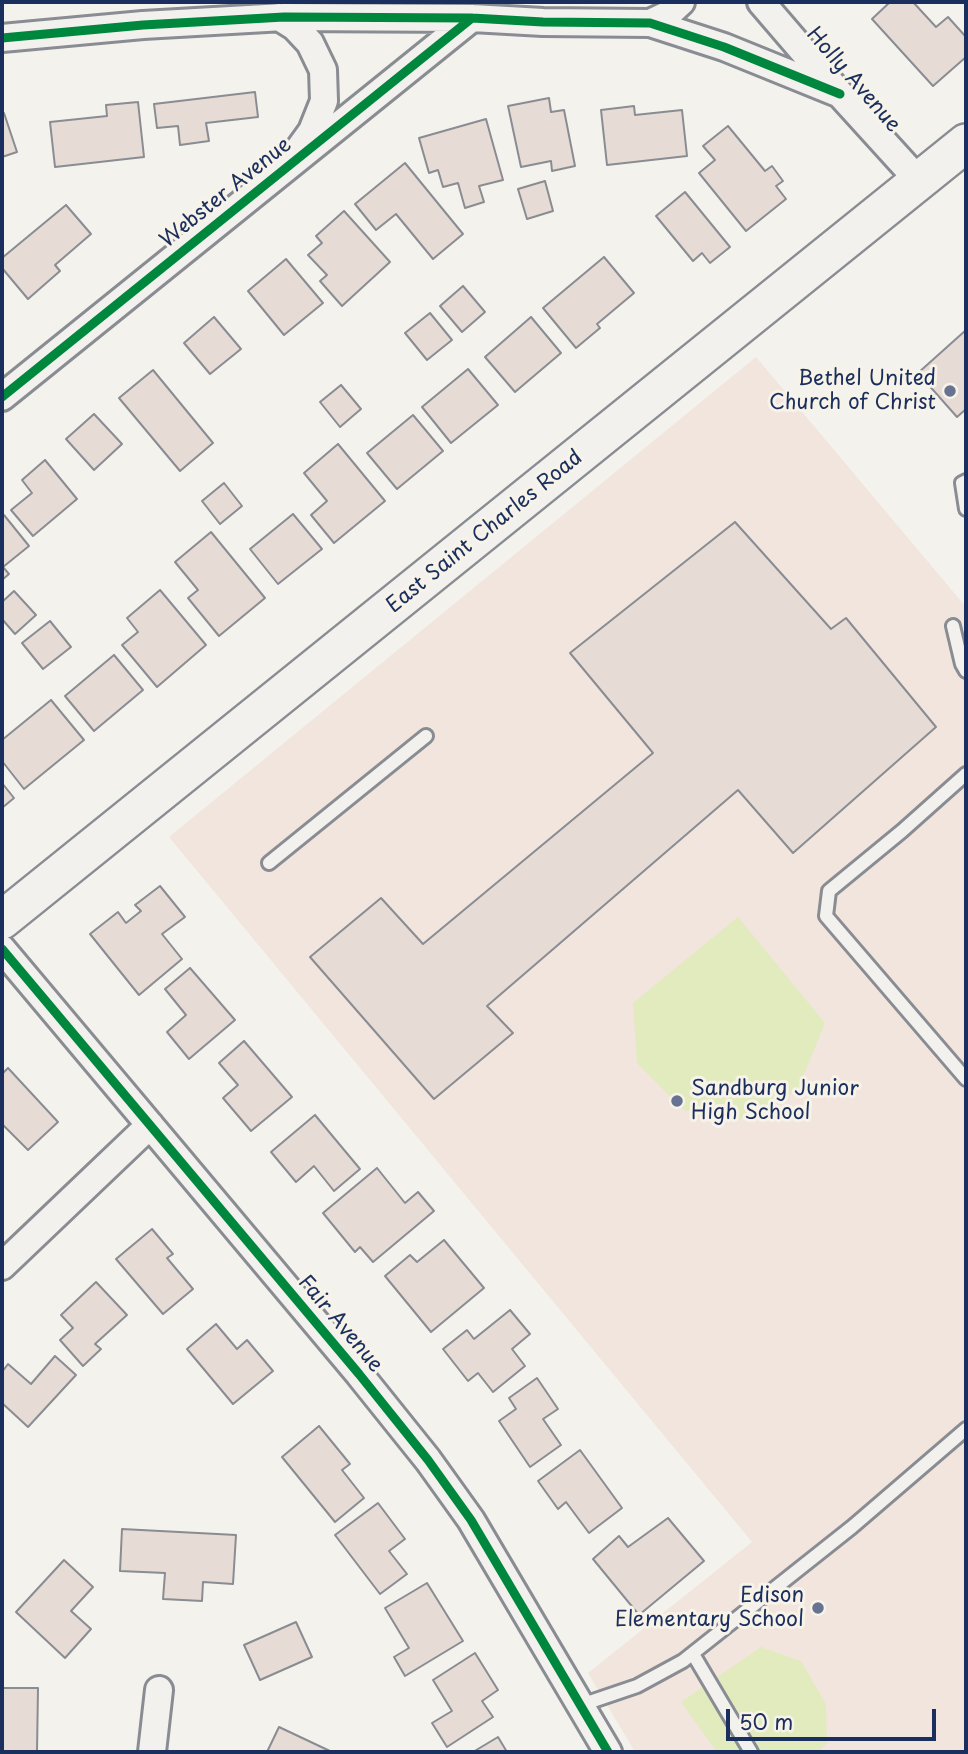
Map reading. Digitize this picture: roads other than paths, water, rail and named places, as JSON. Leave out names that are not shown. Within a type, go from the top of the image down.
[{"type":"main road","name":"East Saint Charles Road","points":[[2,920],[966,143]]},
{"type":"street","points":[[650,23],[667,15],[681,2]]},
{"type":"street","name":"Holly Avenue","points":[[761,2],[919,181]]},
{"type":"street","points":[[2,38],[143,25],[279,17],[472,18],[650,23],[724,47],[840,94]]},
{"type":"street","points":[[279,17],[295,27],[310,43],[323,70],[324,101],[312,131],[288,166]]},
{"type":"street","name":"Webster Avenue","points":[[2,397],[472,18]]},
{"type":"street","name":"Fair Avenue","points":[[2,949],[428,1460],[478,1531],[608,1752]]},
{"type":"street","points":[[2,1266],[150,1125]]},
{"type":"street","points":[[152,1752],[159,1690]]},
{"type":"lane","points":[[966,481],[962,483],[966,509]]},
{"type":"lane","points":[[953,626],[966,671]]},
{"type":"lane","points":[[269,863],[426,736]]},
{"type":"lane","points":[[966,774],[829,891],[826,916],[966,1079]]},
{"type":"lane","points":[[581,1705],[637,1686],[693,1654],[852,1527],[966,1429]]},
{"type":"lane","points":[[693,1654],[751,1752]]},
{"type":"place","name":"Bethel United Church of Christ","points":[[950,391]]},
{"type":"place","name":"Sandburg Junior High School","points":[[677,1101]]},
{"type":"place","name":"Edison Elementary School","points":[[818,1608]]}]
